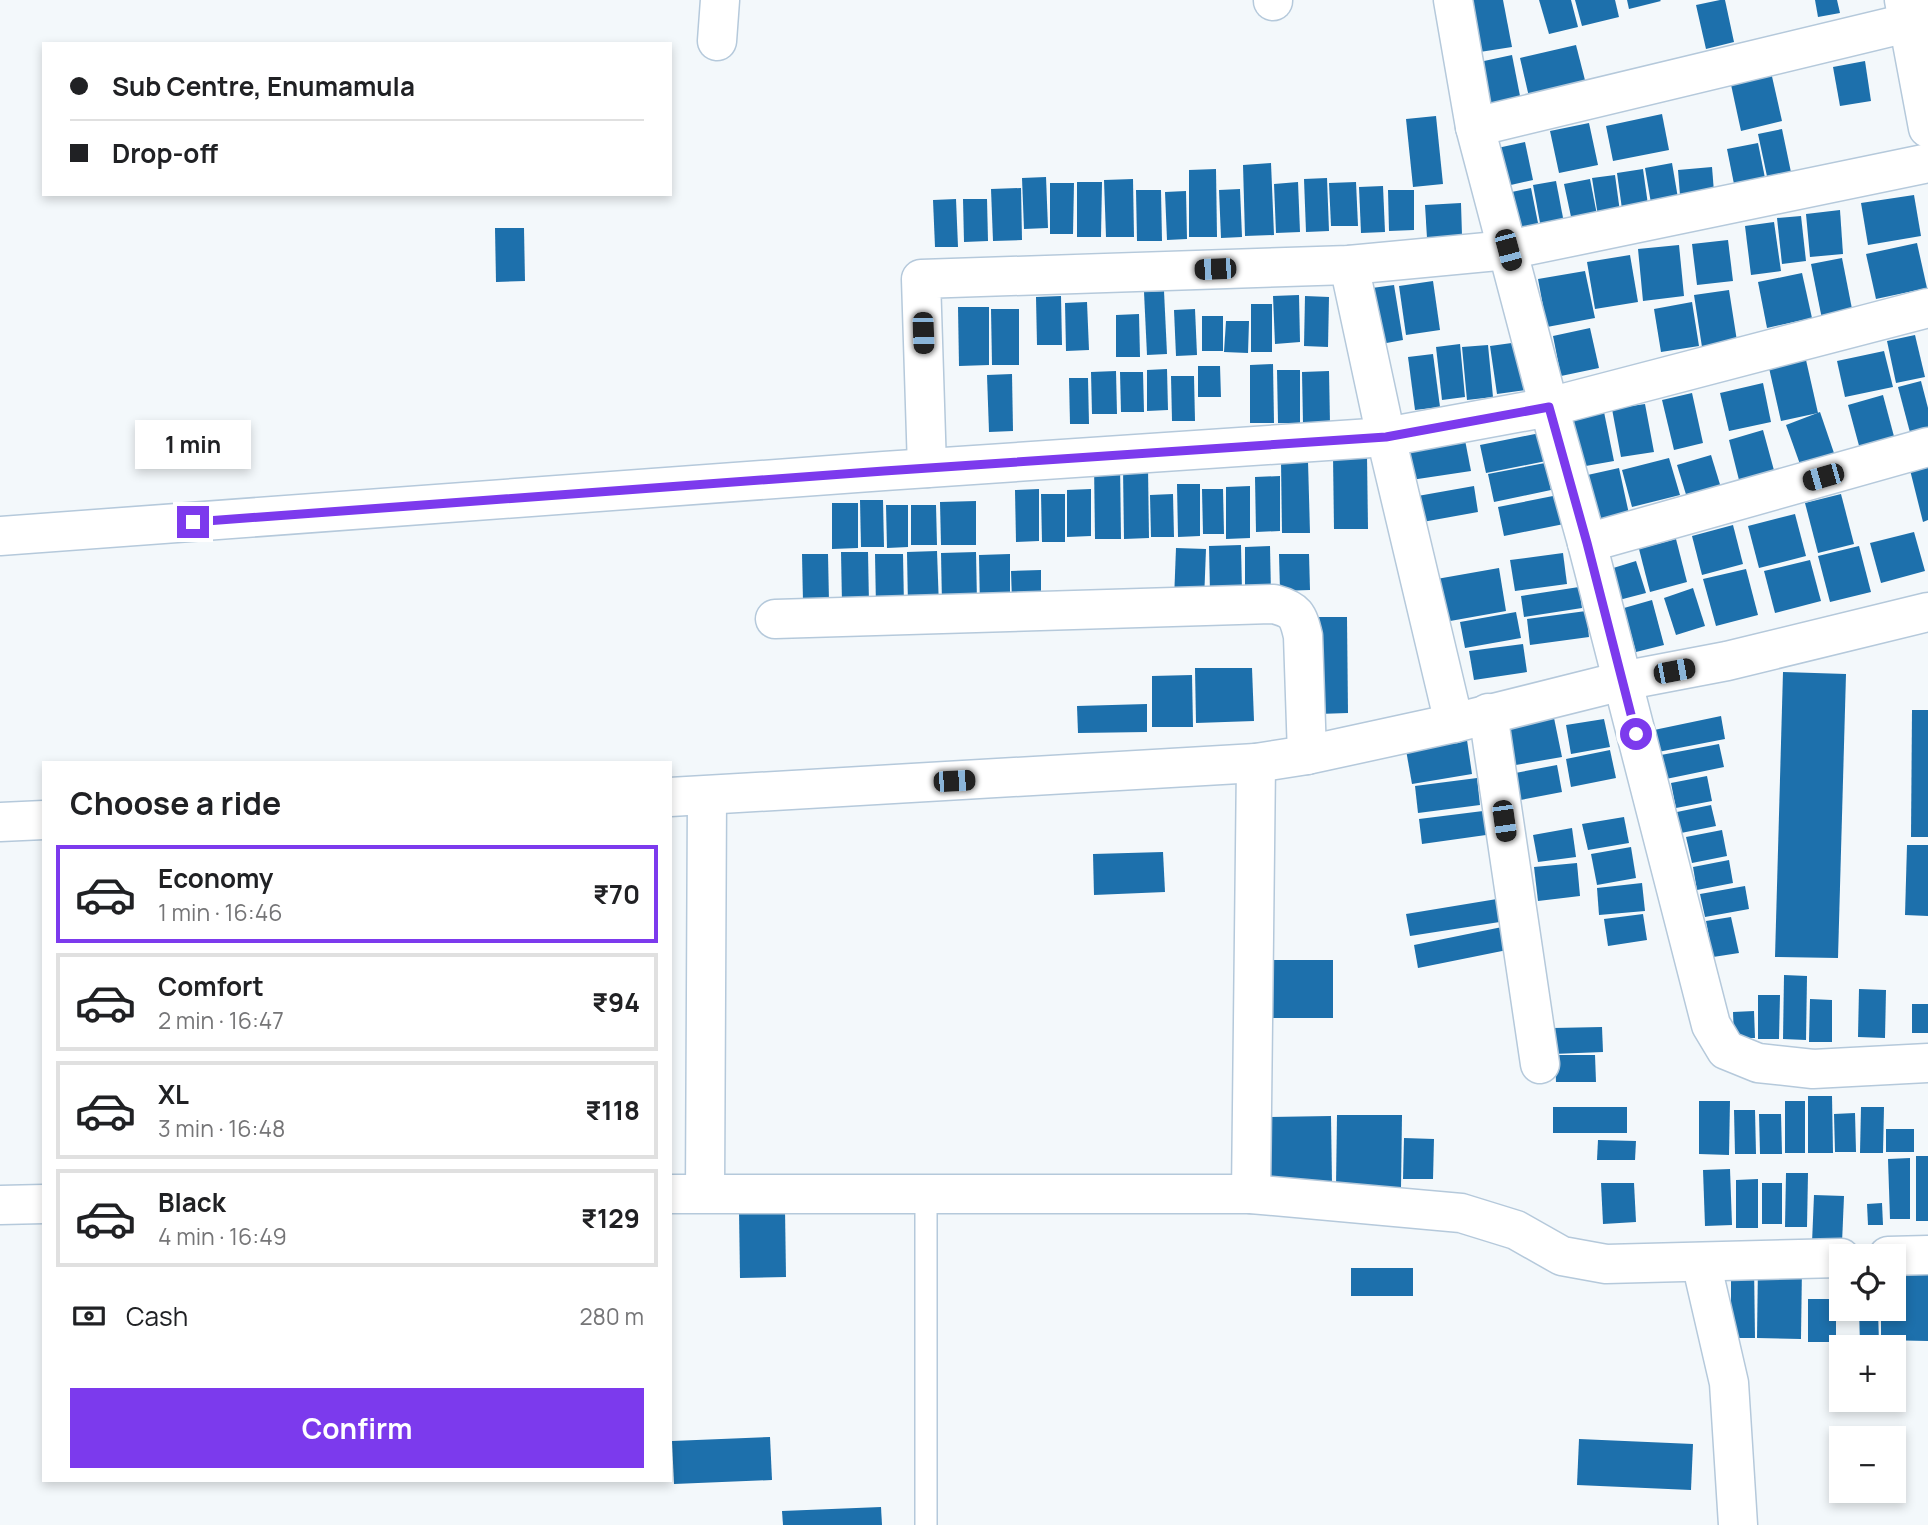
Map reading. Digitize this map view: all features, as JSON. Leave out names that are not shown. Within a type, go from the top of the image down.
[{"type":"street","points":[[717,41],[720,0]]},
{"type":"street","points":[[1453,0],[1475,127],[1587,543],[1711,1025],[1726,1050],[1758,1063],[1813,1069],[1928,1063]]},
{"type":"street","points":[[1475,127],[1913,13],[1928,128]]},
{"type":"street","points":[[927,468],[921,279],[1349,265],[1508,250],[1928,163]]},
{"type":"street","points":[[1349,265],[1386,437],[1471,718],[1540,1064]]},
{"type":"street","points":[[0,536],[1386,437],[1549,407],[1928,308]]},
{"type":"street","points":[[1587,543],[1928,447]]},
{"type":"street","points":[[775,620],[1274,604],[1289,609],[1298,618],[1303,636],[1307,754]]},
{"type":"street","points":[[1829,1258],[1606,1264],[1562,1256],[1516,1230],[1461,1213],[1251,1194],[688,1193],[689,797],[1256,763],[1471,718],[1622,681],[1727,661],[1928,612]]},
{"type":"street","points":[[1251,1194],[1256,763]]},
{"type":"street","points":[[0,822],[42,820]]},
{"type":"street","points":[[0,1205],[42,1204]]},
{"type":"street","points":[[1906,1256],[1928,1255]]},
{"type":"street","points":[[1701,1262],[1729,1383],[1738,1525]]},
{"type":"lane","points":[[926,1194],[926,1525]]},
{"type":"building","points":[[1457,0],[1503,0],[1512,47],[1467,54]]},
{"type":"building","points":[[1539,0],[1571,0],[1578,27],[1549,34]]},
{"type":"building","points":[[1575,0],[1615,0],[1619,17],[1582,26]]},
{"type":"building","points":[[1627,0],[1660,0],[1661,1],[1629,9]]},
{"type":"building","points":[[1725,0],[1734,42],[1706,49],[1696,5]]},
{"type":"building","points":[[1815,0],[1837,0],[1840,13],[1818,17]]},
{"type":"building","points":[[1576,45],[1586,84],[1529,97],[1520,58]]},
{"type":"building","points":[[1512,55],[1521,101],[1479,109],[1470,64]]},
{"type":"building","points":[[1865,61],[1871,101],[1840,106],[1833,67]]},
{"type":"building","points":[[1771,72],[1782,121],[1741,131],[1730,80]]},
{"type":"building","points":[[1662,114],[1669,150],[1613,161],[1606,126]]},
{"type":"building","points":[[1436,116],[1443,184],[1413,187],[1406,119]]},
{"type":"building","points":[[1589,123],[1598,165],[1559,173],[1550,131]]},
{"type":"building","points":[[1782,129],[1792,177],[1768,181],[1758,134]]},
{"type":"building","points":[[1525,142],[1533,180],[1502,187],[1493,149]]},
{"type":"building","points":[[1758,143],[1766,183],[1735,189],[1727,149]]},
{"type":"building","points":[[1271,163],[1274,235],[1245,236],[1243,165]]},
{"type":"building","points":[[1672,163],[1679,204],[1652,209],[1645,168]]},
{"type":"building","points":[[1712,167],[1714,192],[1680,195],[1678,170]]},
{"type":"building","points":[[1216,169],[1217,237],[1189,237],[1189,170]]},
{"type":"building","points":[[1643,169],[1649,212],[1623,216],[1617,173]]},
{"type":"building","points":[[1615,175],[1620,212],[1598,216],[1592,178]]},
{"type":"building","points":[[1046,177],[1048,228],[1024,229],[1022,178]]},
{"type":"building","points":[[1327,178],[1329,231],[1306,232],[1304,179]]},
{"type":"building","points":[[1133,179],[1134,237],[1106,237],[1104,180]]},
{"type":"building","points":[[1590,179],[1598,220],[1573,226],[1564,184]]},
{"type":"building","points":[[1556,181],[1564,223],[1541,228],[1533,185]]},
{"type":"building","points":[[1077,182],[1102,182],[1101,237],[1077,237]]},
{"type":"building","points":[[1298,182],[1300,232],[1276,233],[1274,184]]},
{"type":"building","points":[[1356,182],[1358,226],[1331,226],[1329,183]]},
{"type":"building","points":[[1050,183],[1074,183],[1073,234],[1050,234]]},
{"type":"building","points":[[1383,186],[1385,232],[1361,233],[1359,187]]},
{"type":"building","points":[[1021,188],[1022,240],[993,241],[991,189]]},
{"type":"building","points":[[1531,188],[1539,228],[1515,233],[1507,193]]},
{"type":"building","points":[[1240,189],[1242,237],[1221,238],[1219,190]]},
{"type":"building","points":[[1136,190],[1161,190],[1162,241],[1137,241]]},
{"type":"building","points":[[1388,190],[1414,190],[1414,230],[1389,231]]},
{"type":"building","points":[[1186,191],[1187,239],[1167,240],[1165,192]]},
{"type":"building","points":[[1914,195],[1921,236],[1868,245],[1861,203]]},
{"type":"building","points":[[956,199],[958,247],[935,247],[933,200]]},
{"type":"building","points":[[963,199],[987,199],[988,241],[964,242]]},
{"type":"building","points":[[1461,203],[1462,236],[1427,238],[1425,205]]},
{"type":"building","points":[[1840,210],[1843,254],[1810,257],[1806,214]]},
{"type":"building","points":[[1801,216],[1806,261],[1782,264],[1777,218]]},
{"type":"building","points":[[1774,222],[1781,271],[1751,275],[1745,226]]},
{"type":"building","points":[[495,228],[524,228],[525,281],[496,282]]},
{"type":"building","points":[[1728,240],[1733,281],[1697,285],[1692,244]]},
{"type":"building","points":[[1917,243],[1927,288],[1876,299],[1866,254]]},
{"type":"building","points":[[1679,245],[1684,296],[1643,301],[1638,249]]},
{"type":"building","points":[[1630,255],[1638,302],[1595,309],[1587,262]]},
{"type":"building","points":[[1842,258],[1853,314],[1822,319],[1811,264]]},
{"type":"building","points":[[1585,271],[1595,318],[1547,327],[1538,279]]},
{"type":"building","points":[[1802,273],[1812,318],[1767,328],[1758,282]]},
{"type":"building","points":[[1433,281],[1440,330],[1406,335],[1399,286]]},
{"type":"building","points":[[1394,285],[1403,340],[1381,344],[1372,288]]},
{"type":"building","points":[[1729,290],[1737,341],[1702,347],[1694,295]]},
{"type":"building","points":[[1164,291],[1167,354],[1147,355],[1144,292]]},
{"type":"building","points":[[1299,295],[1300,342],[1275,344],[1273,296]]},
{"type":"building","points":[[1061,296],[1062,345],[1037,345],[1036,297]]},
{"type":"building","points":[[1305,296],[1329,297],[1328,347],[1304,346]]},
{"type":"building","points":[[1087,302],[1089,350],[1066,351],[1065,303]]},
{"type":"building","points":[[1692,302],[1699,346],[1661,352],[1654,309]]},
{"type":"building","points":[[1251,304],[1272,304],[1272,352],[1251,352]]},
{"type":"building","points":[[958,307],[989,307],[989,365],[959,366]]},
{"type":"building","points":[[991,309],[1019,309],[1019,365],[992,365]]},
{"type":"building","points":[[1195,309],[1197,355],[1176,356],[1174,310]]},
{"type":"building","points":[[1139,314],[1140,357],[1116,357],[1116,315]]},
{"type":"building","points":[[1202,316],[1223,316],[1223,351],[1202,351]]},
{"type":"building","points":[[1226,321],[1249,321],[1248,353],[1224,352]]},
{"type":"building","points":[[1590,328],[1599,368],[1561,376],[1553,336]]},
{"type":"building","points":[[1915,335],[1925,377],[1896,383],[1887,341]]},
{"type":"building","points":[[1519,342],[1526,390],[1497,394],[1490,346]]},
{"type":"building","points":[[1460,344],[1465,397],[1442,400],[1436,347]]},
{"type":"building","points":[[1488,345],[1493,397],[1467,400],[1462,347]]},
{"type":"building","points":[[1884,351],[1893,387],[1845,397],[1837,361]]},
{"type":"building","points":[[1433,354],[1440,407],[1415,410],[1408,357]]},
{"type":"building","points":[[1806,360],[1818,413],[1781,421],[1769,368]]},
{"type":"building","points":[[1273,364],[1274,423],[1250,423],[1250,365]]},
{"type":"building","points":[[1198,366],[1220,366],[1221,397],[1198,397]]},
{"type":"building","points":[[1167,369],[1168,410],[1147,411],[1147,370]]},
{"type":"building","points":[[1277,370],[1300,370],[1300,423],[1278,423]]},
{"type":"building","points":[[1116,371],[1117,414],[1092,414],[1091,372]]},
{"type":"building","points":[[1329,371],[1330,424],[1303,424],[1302,372]]},
{"type":"building","points":[[1120,372],[1143,372],[1144,412],[1121,412]]},
{"type":"building","points":[[1012,374],[1013,431],[989,432],[987,375]]},
{"type":"building","points":[[1171,376],[1194,376],[1195,421],[1172,421]]},
{"type":"building","points":[[1069,378],[1088,378],[1089,424],[1070,424]]},
{"type":"building","points":[[1921,381],[1928,408],[1928,436],[1912,440],[1898,387]]},
{"type":"building","points":[[1763,383],[1771,422],[1729,431],[1720,393]]},
{"type":"building","points":[[1692,393],[1703,443],[1674,450],[1662,400]]},
{"type":"building","points":[[1883,395],[1896,444],[1861,453],[1848,405]]},
{"type":"building","points":[[1645,404],[1654,452],[1621,457],[1612,409]]},
{"type":"building","points":[[1604,412],[1614,461],[1580,467],[1571,419]]},
{"type":"building","points":[[1820,412],[1835,456],[1801,467],[1786,425]]},
{"type":"building","points":[[1763,430],[1775,474],[1740,484],[1729,440]]},
{"type":"building","points":[[1540,433],[1546,461],[1486,473],[1480,445]]},
{"type":"building","points":[[1465,440],[1471,471],[1411,480],[1406,449]]},
{"type":"building","points":[[1367,455],[1368,529],[1334,529],[1333,456]]},
{"type":"building","points":[[1711,455],[1722,491],[1688,501],[1677,465]]},
{"type":"building","points":[[1669,458],[1680,495],[1632,507],[1622,470]]},
{"type":"building","points":[[1120,461],[1121,539],[1095,539],[1094,462]]},
{"type":"building","points":[[1281,461],[1308,461],[1310,533],[1282,533]]},
{"type":"building","points":[[1545,463],[1551,490],[1494,502],[1488,474]]},
{"type":"building","points":[[1928,465],[1928,520],[1923,522],[1910,470]]},
{"type":"building","points":[[1148,467],[1149,538],[1124,539],[1123,468]]},
{"type":"building","points":[[1619,468],[1629,514],[1593,522],[1583,476]]},
{"type":"building","points":[[1280,476],[1280,531],[1256,532],[1255,477]]},
{"type":"building","points":[[1177,484],[1200,484],[1200,536],[1178,537]]},
{"type":"building","points":[[1250,486],[1250,538],[1226,539],[1226,487]]},
{"type":"building","points":[[1474,486],[1478,512],[1417,523],[1412,497]]},
{"type":"building","points":[[1039,489],[1039,541],[1016,542],[1015,490]]},
{"type":"building","points":[[1091,489],[1091,536],[1067,537],[1067,490]]},
{"type":"building","points":[[1202,489],[1223,489],[1224,534],[1203,534]]},
{"type":"building","points":[[1041,494],[1065,494],[1065,542],[1042,542]]},
{"type":"building","points":[[1173,494],[1174,537],[1151,537],[1150,495]]},
{"type":"building","points":[[1841,494],[1854,544],[1818,553],[1805,503]]},
{"type":"building","points":[[1558,495],[1564,524],[1504,536],[1498,507]]},
{"type":"building","points":[[860,500],[883,500],[884,547],[861,547]]},
{"type":"building","points":[[976,501],[976,545],[941,545],[940,502]]},
{"type":"building","points":[[832,503],[858,503],[858,548],[832,549]]},
{"type":"building","points":[[886,505],[908,505],[908,547],[887,548]]},
{"type":"building","points":[[911,505],[936,505],[937,545],[911,545]]},
{"type":"building","points":[[1795,514],[1806,556],[1759,568],[1748,526]]},
{"type":"building","points":[[1733,525],[1743,564],[1702,575],[1692,536]]},
{"type":"building","points":[[1914,532],[1925,571],[1881,583],[1870,543]]},
{"type":"building","points":[[1676,539],[1687,582],[1650,592],[1639,549]]},
{"type":"building","points":[[1241,545],[1242,593],[1210,593],[1209,546]]},
{"type":"building","points":[[1270,546],[1271,594],[1245,595],[1245,547]]},
{"type":"building","points":[[1859,546],[1871,592],[1830,602],[1818,556]]},
{"type":"building","points":[[1176,548],[1206,549],[1204,601],[1174,600]]},
{"type":"building","points":[[937,551],[939,607],[908,607],[907,552]]},
{"type":"building","points":[[841,552],[868,552],[869,604],[842,604]]},
{"type":"building","points":[[976,552],[977,603],[942,604],[941,553]]},
{"type":"building","points":[[1563,553],[1567,584],[1515,591],[1510,560]]},
{"type":"building","points":[[802,554],[828,554],[829,602],[803,602]]},
{"type":"building","points":[[875,554],[903,554],[904,606],[876,607]]},
{"type":"building","points":[[1010,554],[1010,609],[980,609],[979,555]]},
{"type":"building","points":[[1279,554],[1309,554],[1310,590],[1280,591]]},
{"type":"building","points":[[1810,560],[1821,601],[1775,613],[1764,571]]},
{"type":"building","points":[[1636,561],[1646,593],[1619,600],[1610,569]]},
{"type":"building","points":[[1499,568],[1506,611],[1439,623],[1431,580]]},
{"type":"building","points":[[1746,569],[1758,615],[1716,626],[1703,579]]},
{"type":"building","points":[[1041,570],[1041,601],[1012,601],[1011,571]]},
{"type":"building","points":[[1579,587],[1582,608],[1524,617],[1521,596]]},
{"type":"building","points":[[1693,588],[1705,626],[1676,635],[1664,598]]},
{"type":"building","points":[[1652,600],[1664,645],[1636,652],[1624,608]]},
{"type":"building","points":[[1586,611],[1589,637],[1530,645],[1527,619]]},
{"type":"building","points":[[1516,612],[1521,638],[1465,648],[1460,622]]},
{"type":"building","points":[[1317,617],[1347,617],[1348,713],[1318,714]]},
{"type":"building","points":[[1523,644],[1527,672],[1474,680],[1469,651]]},
{"type":"building","points":[[1195,668],[1252,668],[1254,721],[1196,723]]},
{"type":"building","points":[[1783,672],[1846,674],[1838,958],[1775,957]]},
{"type":"building","points":[[1192,675],[1193,727],[1152,727],[1152,676]]},
{"type":"building","points":[[1147,704],[1147,732],[1078,733],[1077,706]]},
{"type":"building","points":[[1912,710],[1928,710],[1928,837],[1911,837]]},
{"type":"building","points":[[1721,716],[1725,739],[1658,752],[1654,730]]},
{"type":"building","points":[[1554,718],[1562,757],[1510,766],[1503,727]]},
{"type":"building","points":[[1604,719],[1610,747],[1571,754],[1566,725]]},
{"type":"building","points":[[1467,740],[1472,774],[1412,784],[1406,750]]},
{"type":"building","points":[[1719,744],[1724,767],[1666,779],[1661,755]]},
{"type":"building","points":[[1610,750],[1616,778],[1571,787],[1566,759]]},
{"type":"building","points":[[1557,765],[1562,792],[1515,801],[1510,774]]},
{"type":"building","points":[[1707,776],[1712,801],[1676,808],[1671,783]]},
{"type":"building","points":[[1477,778],[1480,805],[1418,813],[1415,786]]},
{"type":"building","points":[[1711,805],[1716,826],[1681,833],[1677,812]]},
{"type":"building","points":[[1483,811],[1486,835],[1422,844],[1419,819]]},
{"type":"building","points":[[1624,817],[1629,843],[1588,850],[1582,824]]},
{"type":"building","points":[[1572,828],[1576,857],[1538,862],[1533,835]]},
{"type":"building","points":[[1722,830],[1727,856],[1692,863],[1686,837]]},
{"type":"building","points":[[1907,845],[1928,845],[1928,916],[1905,915]]},
{"type":"building","points":[[1631,847],[1636,878],[1597,885],[1591,854]]},
{"type":"building","points":[[1163,852],[1165,892],[1094,895],[1093,854]]},
{"type":"building","points":[[1729,860],[1733,883],[1697,890],[1693,867]]},
{"type":"building","points":[[1577,863],[1580,896],[1538,901],[1534,867]]},
{"type":"building","points":[[1642,883],[1645,911],[1599,915],[1597,888]]},
{"type":"building","points":[[1745,886],[1749,909],[1705,917],[1700,894]]},
{"type":"building","points":[[1503,898],[1506,921],[1410,936],[1406,914]]},
{"type":"building","points":[[1643,914],[1647,940],[1608,946],[1604,919]]},
{"type":"building","points":[[1731,917],[1739,953],[1713,957],[1706,921]]},
{"type":"building","points":[[1507,926],[1512,949],[1418,968],[1414,945]]},
{"type":"building","points":[[1269,960],[1333,960],[1333,1018],[1269,1018]]},
{"type":"building","points":[[1784,975],[1807,976],[1806,1040],[1783,1039]]},
{"type":"building","points":[[1859,989],[1886,990],[1885,1038],[1858,1037]]},
{"type":"building","points":[[1758,995],[1780,995],[1779,1039],[1758,1039]]},
{"type":"building","points":[[1810,999],[1832,1000],[1832,1042],[1809,1042]]},
{"type":"building","points":[[1912,1004],[1928,1004],[1928,1033],[1912,1033]]},
{"type":"building","points":[[1754,1011],[1755,1038],[1734,1038],[1733,1012]]},
{"type":"building","points":[[1602,1027],[1603,1052],[1553,1054],[1553,1028]]},
{"type":"building","points":[[1555,1055],[1595,1055],[1596,1082],[1556,1082]]},
{"type":"building","points":[[1808,1096],[1832,1096],[1833,1153],[1808,1153]]},
{"type":"building","points":[[1699,1101],[1730,1101],[1729,1155],[1699,1154]]},
{"type":"building","points":[[1785,1101],[1805,1101],[1805,1153],[1785,1153]]},
{"type":"building","points":[[1553,1107],[1627,1107],[1627,1133],[1553,1133]]},
{"type":"building","points":[[1861,1107],[1884,1107],[1883,1153],[1860,1153]]},
{"type":"building","points":[[1734,1110],[1755,1110],[1756,1154],[1735,1154]]},
{"type":"building","points":[[1855,1113],[1856,1152],[1835,1152],[1834,1114]]},
{"type":"building","points":[[1759,1114],[1781,1114],[1782,1154],[1760,1154]]},
{"type":"building","points":[[1337,1115],[1402,1115],[1401,1188],[1336,1187]]},
{"type":"building","points":[[1331,1116],[1332,1185],[1269,1186],[1268,1117]]},
{"type":"building","points":[[1886,1129],[1914,1129],[1914,1152],[1886,1152]]},
{"type":"building","points":[[1404,1138],[1434,1139],[1433,1179],[1403,1179]]},
{"type":"building","points":[[1598,1140],[1636,1141],[1635,1160],[1597,1160]]},
{"type":"building","points":[[1916,1156],[1928,1156],[1928,1221],[1916,1221]]},
{"type":"building","points":[[1910,1158],[1910,1219],[1890,1219],[1888,1159]]},
{"type":"building","points":[[1730,1169],[1732,1225],[1705,1226],[1703,1170]]},
{"type":"building","points":[[1786,1173],[1808,1173],[1807,1227],[1785,1227]]},
{"type":"building","points":[[1758,1179],[1758,1228],[1736,1228],[1736,1180]]},
{"type":"building","points":[[1601,1183],[1634,1183],[1636,1222],[1603,1224]]},
{"type":"building","points":[[1762,1183],[1782,1183],[1782,1224],[1762,1224]]},
{"type":"building","points":[[1814,1195],[1844,1196],[1842,1243],[1812,1243]]},
{"type":"building","points":[[1882,1203],[1883,1225],[1868,1225],[1867,1204]]},
{"type":"building","points":[[785,1209],[786,1277],[740,1278],[739,1210]]},
{"type":"building","points":[[1731,1265],[1754,1265],[1755,1338],[1731,1338]]},
{"type":"building","points":[[1758,1265],[1802,1266],[1801,1339],[1757,1338]]},
{"type":"building","points":[[1351,1268],[1413,1268],[1413,1296],[1351,1296]]},
{"type":"building","points":[[1906,1271],[1928,1271],[1928,1341],[1906,1341],[1906,1335],[1881,1335],[1881,1321],[1906,1321]]},
{"type":"building","points":[[1808,1299],[1829,1299],[1829,1321],[1836,1321],[1836,1335],[1829,1335],[1829,1342],[1808,1342]]},
{"type":"building","points":[[1859,1321],[1878,1321],[1879,1335],[1860,1335]]},
{"type":"building","points":[[770,1437],[772,1480],[674,1484],[672,1441]]},
{"type":"building","points":[[1579,1439],[1693,1444],[1691,1490],[1577,1485]]},
{"type":"building","points":[[881,1507],[882,1525],[783,1525],[782,1511]]},
{"type":"route","points":[[193,522],[1386,437],[1549,407],[1636,734]]}]
